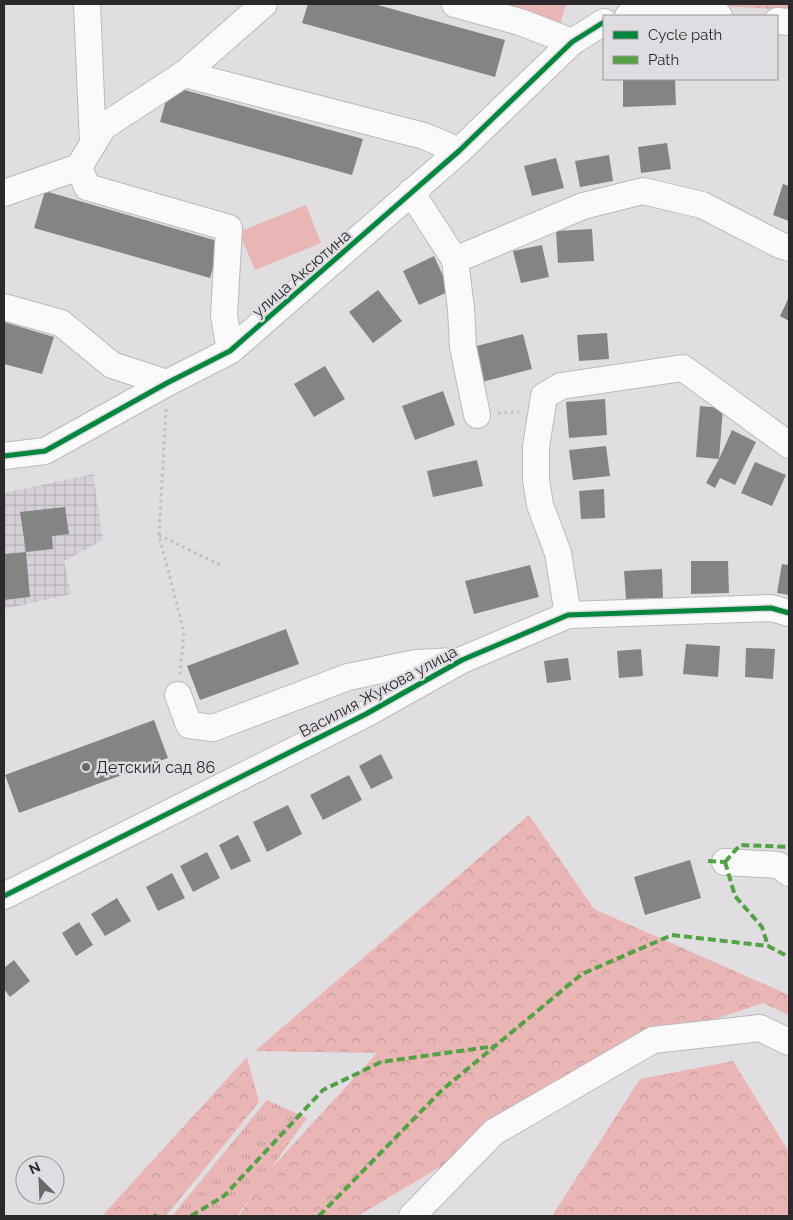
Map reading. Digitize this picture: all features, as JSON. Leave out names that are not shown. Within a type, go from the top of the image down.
[{"type":"street","points":[[87,4],[93,144]]},
{"type":"street","points":[[4,193],[79,167],[104,127],[184,74],[264,4]]},
{"type":"street","points":[[455,4],[520,22],[572,42]]},
{"type":"street","points":[[639,15],[673,12],[708,15]]},
{"type":"street","name":"улица Аксютина","points":[[4,456],[45,452],[230,351],[459,151],[572,42],[603,23]]},
{"type":"street","points":[[184,74],[424,136],[459,151]]},
{"type":"street","points":[[79,167],[87,187],[229,228],[224,315],[230,351]]},
{"type":"street","points":[[455,260],[583,206],[643,191],[702,205],[789,248]]},
{"type":"street","points":[[412,192],[455,260],[463,347],[477,415]]},
{"type":"street","points":[[4,307],[61,324],[112,365],[168,384]]},
{"type":"street","points":[[568,615],[558,553],[540,505],[536,480],[536,447],[544,396],[560,386],[683,368],[789,445]]},
{"type":"street","name":"Василия Жукова улица","points":[[4,896],[366,714],[462,660],[568,615],[771,608],[789,612]]},
{"type":"street","points":[[178,695],[189,725],[213,728],[348,677],[416,663],[462,660]]},
{"type":"street","points":[[725,862],[778,864],[789,873]]},
{"type":"street","points":[[412,1216],[494,1132],[652,1040],[760,1028],[789,1042]]},
{"type":"path","points":[[168,384],[159,535],[184,632],[178,695]]},
{"type":"path","points":[[477,415],[542,411]]},
{"type":"path","points":[[159,535],[222,566]]},
{"type":"shaded area","points":[[93,474],[103,540],[64,561],[71,594],[4,609],[4,493]]},
{"type":"green space","points":[[487,4],[566,4],[560,24]]},
{"type":"green space","points":[[707,4],[789,4],[789,10],[710,5]]},
{"type":"green space","points":[[306,205],[321,243],[255,270],[239,232]]},
{"type":"green space","points":[[529,815],[594,909],[789,995],[789,1015],[763,1003],[653,1040],[358,1216],[239,1216],[265,1175],[377,1053],[255,1051]]},
{"type":"green space","points":[[247,1057],[259,1102],[166,1216],[102,1216]]},
{"type":"green space","points":[[733,1061],[789,1152],[789,1216],[552,1216],[640,1079]]},
{"type":"green space","points":[[267,1100],[307,1118],[237,1216],[172,1216]]},
{"type":"building","points":[[308,4],[374,4],[505,40],[495,77],[302,23]]},
{"type":"building","points":[[623,80],[675,80],[676,105],[623,107]]},
{"type":"building","points":[[170,86],[363,139],[352,175],[160,122]]},
{"type":"building","points":[[667,143],[671,169],[641,173],[638,147]]},
{"type":"building","points":[[609,155],[613,181],[580,187],[575,161]]},
{"type":"building","points":[[556,158],[564,188],[532,196],[524,166]]},
{"type":"building","points":[[783,184],[789,186],[789,221],[773,215]]},
{"type":"building","points":[[45,191],[221,242],[210,278],[34,228]]},
{"type":"building","points":[[592,229],[594,261],[558,263],[556,231]]},
{"type":"building","points":[[542,245],[549,277],[521,283],[513,251]]},
{"type":"building","points":[[434,256],[450,291],[419,305],[403,271]]},
{"type":"building","points":[[378,290],[402,321],[373,343],[349,312]]},
{"type":"building","points":[[789,297],[789,321],[780,316]]},
{"type":"building","points":[[4,322],[54,337],[42,374],[4,364]]},
{"type":"building","points":[[607,333],[609,359],[579,361],[577,335]]},
{"type":"building","points":[[523,334],[532,369],[478,383],[469,348]]},
{"type":"building","points":[[325,366],[345,399],[314,417],[294,384]]},
{"type":"building","points":[[443,391],[455,425],[415,440],[402,406]]},
{"type":"building","points":[[605,399],[607,435],[569,438],[566,402]]},
{"type":"building","points":[[700,406],[723,408],[719,459],[696,457]]},
{"type":"building","points":[[732,430],[756,442],[735,485],[720,478],[715,488],[706,483]]},
{"type":"building","points":[[606,446],[610,476],[573,480],[569,450]]},
{"type":"building","points":[[477,460],[483,486],[433,497],[427,471]]},
{"type":"building","points":[[755,462],[786,475],[772,506],[741,493]]},
{"type":"building","points":[[604,489],[605,518],[581,519],[579,491]]},
{"type":"building","points":[[65,507],[69,534],[52,536],[53,549],[26,552],[20,512]]},
{"type":"building","points":[[26,552],[30,597],[4,600],[4,554]]},
{"type":"building","points":[[691,561],[728,561],[729,593],[691,594]]},
{"type":"building","points":[[782,564],[789,565],[789,595],[777,593]]},
{"type":"building","points":[[530,565],[539,597],[474,614],[465,581]]},
{"type":"building","points":[[662,569],[663,598],[626,599],[624,571]]},
{"type":"building","points":[[286,629],[299,664],[200,700],[187,666]]},
{"type":"building","points":[[686,644],[720,646],[718,677],[683,674]]},
{"type":"building","points":[[746,648],[775,649],[773,679],[745,677]]},
{"type":"building","points":[[641,649],[643,676],[619,678],[617,651]]},
{"type":"building","points":[[568,658],[571,680],[547,683],[544,661]]},
{"type":"building","name":"Детский сад 86","points":[[154,720],[168,758],[19,813],[5,775]]},
{"type":"building","points":[[381,754],[393,778],[371,789],[359,766]]},
{"type":"building","points":[[349,775],[362,800],[323,820],[310,795]]},
{"type":"building","points":[[288,805],[302,834],[267,852],[253,822]]},
{"type":"building","points":[[238,835],[251,861],[231,870],[219,845]]},
{"type":"building","points":[[207,852],[220,878],[193,892],[180,866]]},
{"type":"building","points":[[690,860],[701,898],[645,915],[634,877]]},
{"type":"building","points":[[172,873],[185,898],[158,911],[146,887]]},
{"type":"building","points":[[117,898],[131,921],[105,936],[91,914]]},
{"type":"building","points":[[79,922],[93,945],[76,956],[62,933]]},
{"type":"building","points":[[14,960],[30,981],[10,997],[4,989],[4,968]]},
{"type":"marked path","points":[[725,862],[740,845],[789,847]]},
{"type":"marked path","points":[[708,861],[725,862]]},
{"type":"marked path","points":[[725,862],[735,896],[762,927],[768,946]]},
{"type":"marked path","points":[[319,1216],[442,1090],[582,974],[672,935],[768,946],[789,957]]},
{"type":"marked path","points":[[191,1216],[224,1196],[323,1090],[381,1062],[496,1046]]},
{"type":"cycle path","points":[[4,456],[45,451],[167,383],[230,351],[459,151],[572,42],[603,23]]},
{"type":"cycle path","points":[[4,896],[366,714],[462,660],[568,615],[771,608],[789,613]]},
{"type":"place","name":"Детский сад 86","points":[[86,767]]}]
